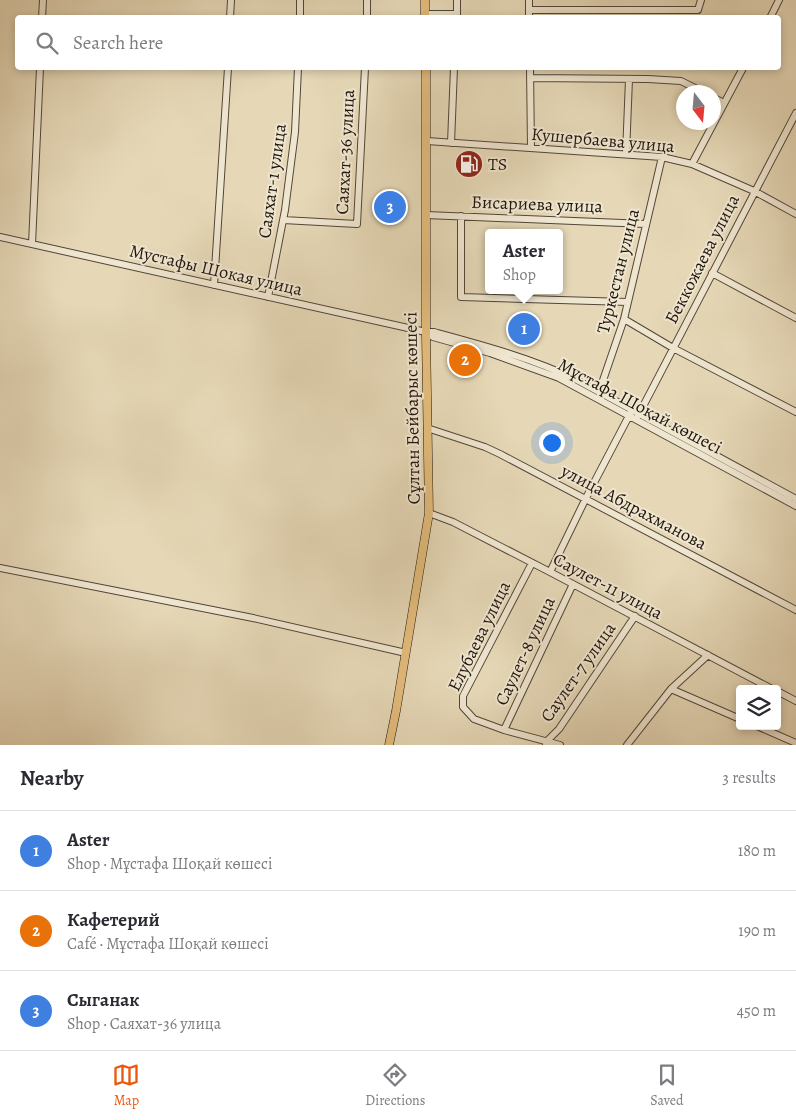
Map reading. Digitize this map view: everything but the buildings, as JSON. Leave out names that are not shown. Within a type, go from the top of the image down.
[{"type":"main road","points":[[425,0],[425,15]]},
{"type":"main road","name":"Сұлтан Бейбарыс көшесі","points":[[389,745],[429,513],[426,332],[426,70]]},
{"type":"street","points":[[42,15],[43,0]]},
{"type":"street","points":[[230,15],[231,0]]},
{"type":"street","points":[[300,0],[300,15]]},
{"type":"street","points":[[366,15],[367,0]]},
{"type":"street","points":[[457,0],[457,15]]},
{"type":"street","points":[[529,0],[529,15]]},
{"type":"street","points":[[529,10],[698,10],[702,0]]},
{"type":"street","points":[[772,15],[779,0]]},
{"type":"street","points":[[32,244],[40,70]]},
{"type":"street","points":[[214,285],[228,70]]},
{"type":"street","name":"Саяхат-1 улица","points":[[268,297],[283,220],[294,132],[298,70]]},
{"type":"street","name":"Саяхат-36 улица","points":[[283,220],[357,224],[365,70]]},
{"type":"street","points":[[451,143],[454,70]]},
{"type":"street","points":[[530,70],[531,148]]},
{"type":"street","points":[[692,164],[742,70]]},
{"type":"street","points":[[530,78],[681,81],[689,85]]},
{"type":"street","points":[[626,154],[629,79]]},
{"type":"street","name":"Беккожаева улица","points":[[634,414],[673,348],[796,113]]},
{"type":"street","name":"Кушербаева улица","points":[[427,141],[662,157],[692,164],[754,191],[796,214]]},
{"type":"street","name":"Туркестан улица","points":[[599,392],[624,319],[662,157]]},
{"type":"street","name":"Бисариева улица","points":[[426,215],[646,224]]},
{"type":"street","points":[[461,216],[461,297],[628,302]]},
{"type":"street","name":"Мустафы Шокая улица","points":[[0,237],[426,332]]},
{"type":"street","points":[[712,272],[796,318]]},
{"type":"street","points":[[624,319],[673,348],[796,412]]},
{"type":"street","name":"Мұстафа Шоқай көшесі","points":[[426,332],[434,332],[492,348],[562,373],[599,392],[634,414],[796,506]]},
{"type":"street","name":"Мұстафа Шоқай көшесі","points":[[426,332],[433,338],[490,353],[559,378],[634,414],[796,499]]},
{"type":"street","points":[[550,572],[586,498],[634,414]]},
{"type":"street","name":"улица Абдрахманова","points":[[427,428],[492,450],[796,610]]},
{"type":"street","name":"Саулет-11 улица","points":[[429,513],[453,522],[764,685]]},
{"type":"street","name":"Елубаева улица","points":[[504,730],[474,719],[463,707],[463,696],[532,563]]},
{"type":"street","points":[[0,568],[253,618],[406,653]]},
{"type":"street","name":"Саулет-8 улица","points":[[504,730],[573,584]]},
{"type":"street","name":"Саулет-7 улица","points":[[547,743],[559,729],[635,616]]},
{"type":"street","points":[[628,745],[671,690],[708,655]]},
{"type":"street","points":[[671,690],[736,717]]},
{"type":"street","points":[[781,693],[796,701]]},
{"type":"street","points":[[504,730],[560,745]]},
{"type":"street","points":[[766,730],[796,743]]},
{"type":"place","name":"TS","points":[[469,164]]},
{"type":"place","name":"Сыганак","points":[[390,207]]},
{"type":"place","name":"Aster","points":[[524,329]]},
{"type":"place","name":"Кафетерий","points":[[465,360]]}]
